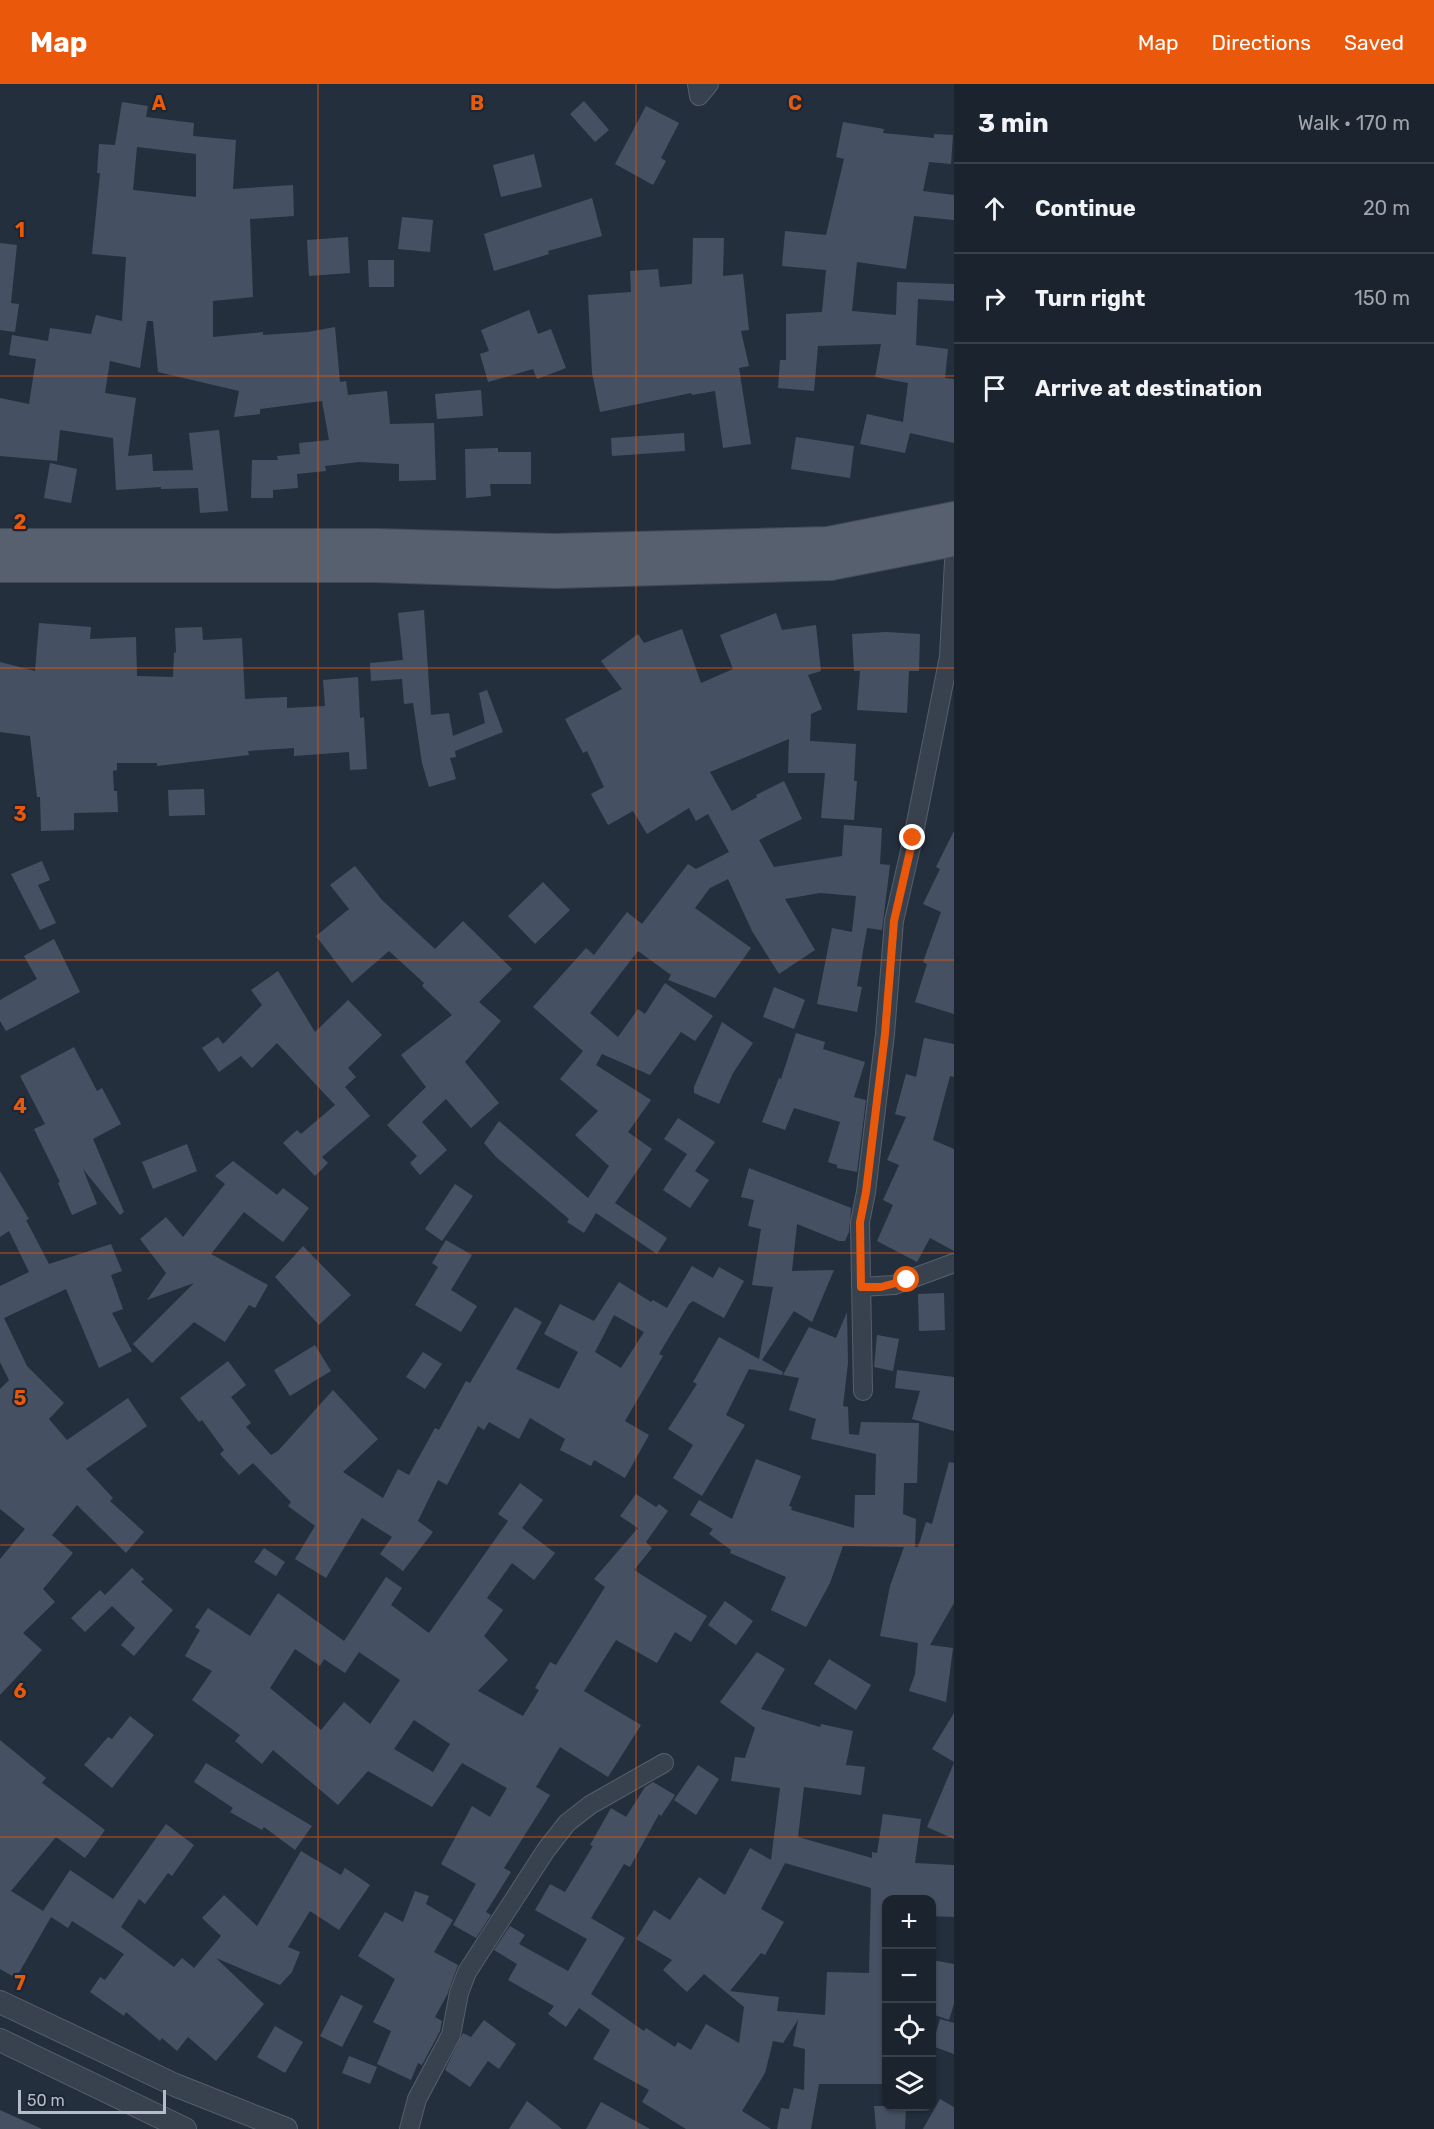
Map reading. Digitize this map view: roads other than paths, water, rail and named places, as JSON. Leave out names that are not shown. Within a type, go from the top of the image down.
[{"type":"main road","points":[[0,543],[377,543],[555,548],[828,541],[954,516]]},
{"type":"main road","points":[[0,568],[376,568],[555,574],[831,566],[954,542]]},
{"type":"street","points":[[697,84],[699,96],[709,84]]},
{"type":"street","points":[[863,1391],[860,1222],[866,1192],[885,1034],[894,921],[913,838],[948,657],[954,561]]},
{"type":"street","points":[[861,1287],[894,1285],[954,1263]]},
{"type":"street","points":[[409,2129],[417,2099],[451,2035],[459,1993],[466,1972],[546,1850],[567,1823],[590,1805],[664,1763]]},
{"type":"street","points":[[0,2002],[175,2085],[286,2129]]},
{"type":"street","points":[[0,2040],[185,2129]]}]
